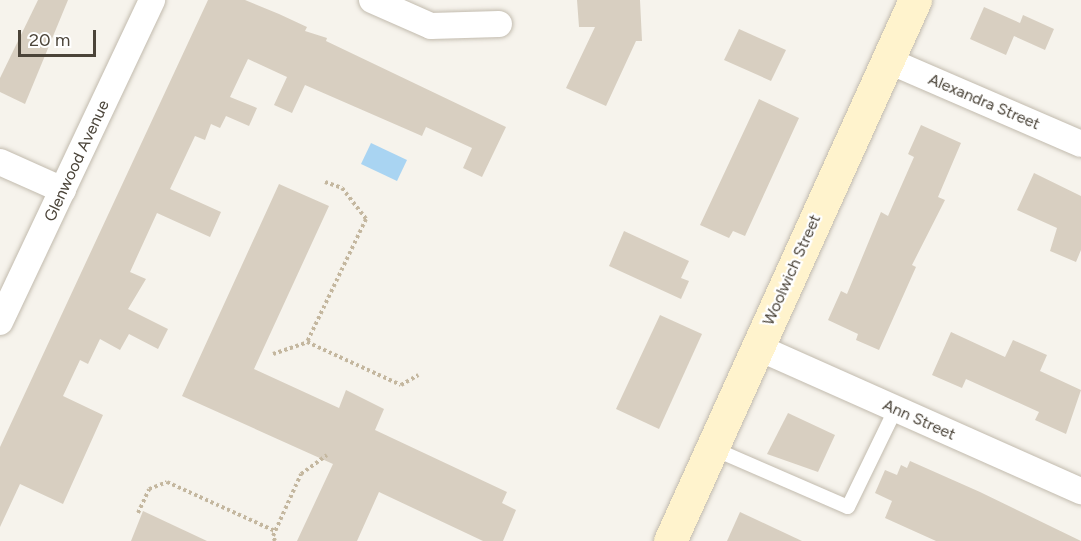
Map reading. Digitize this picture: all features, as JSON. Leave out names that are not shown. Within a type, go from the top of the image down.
[{"type":"main road","name":"Woolwich Street","points":[[670,541],[915,0]]},
{"type":"street","name":"Glenwood Avenue","points":[[0,322],[152,0]]},
{"type":"street","points":[[372,0],[431,26],[499,24]]},
{"type":"street","name":"Alexandra Street","points":[[887,60],[1081,144]]},
{"type":"street","points":[[0,162],[63,190]]},
{"type":"street","name":"Ann Street","points":[[757,347],[1081,491]]},
{"type":"lane","points":[[712,448],[848,507],[895,410]]},
{"type":"path","points":[[308,342],[366,219],[342,188],[325,182]]},
{"type":"path","points":[[273,354],[308,342],[400,385],[418,375]]},
{"type":"path","points":[[275,541],[275,531],[301,474],[327,455]]},
{"type":"path","points":[[138,513],[149,489],[167,482],[275,531]]},
{"type":"water","points":[[371,143],[407,160],[397,181],[361,164]]},
{"type":"building","points":[[38,0],[68,0],[25,104],[0,92],[0,78]]},
{"type":"building","points":[[208,0],[245,0],[279,14],[307,27],[305,31],[327,38],[326,41],[506,127],[482,177],[463,168],[472,148],[426,127],[422,136],[305,85],[292,113],[274,105],[287,77],[248,59],[230,97],[257,108],[249,126],[226,116],[220,128],[211,124],[205,140],[195,136],[170,189],[221,212],[210,237],[157,213],[130,272],[146,279],[128,309],[168,329],[158,349],[129,334],[120,350],[100,339],[88,364],[80,360],[63,396],[103,415],[63,504],[20,484],[0,527],[0,447]]},
{"type":"building","points":[[577,0],[640,0],[642,41],[636,41],[606,106],[566,88],[595,27],[579,27]]},
{"type":"building","points":[[984,7],[1020,23],[1023,15],[1054,29],[1045,50],[1014,36],[1006,55],[970,39]]},
{"type":"building","points":[[739,29],[786,50],[771,81],[724,60]]},
{"type":"building","points":[[759,99],[799,118],[745,236],[733,231],[729,238],[700,225]]},
{"type":"building","points":[[921,125],[961,143],[938,197],[945,200],[912,265],[916,267],[879,350],[856,340],[858,334],[828,320],[841,291],[847,294],[881,212],[888,216],[914,157],[908,154]]},
{"type":"building","points":[[1034,173],[1081,196],[1081,250],[1076,262],[1050,251],[1057,228],[1017,210]]},
{"type":"building","points":[[279,184],[329,206],[254,369],[339,408],[346,390],[384,409],[375,430],[507,492],[502,503],[516,510],[503,541],[483,541],[379,492],[357,541],[297,541],[333,464],[182,396]]},
{"type":"building","points":[[624,231],[689,261],[681,278],[689,281],[681,299],[609,266]]},
{"type":"building","points":[[660,315],[702,334],[659,429],[616,409]]},
{"type":"building","points":[[951,332],[1005,357],[1013,340],[1047,355],[1040,371],[1081,390],[1066,434],[1035,420],[1039,412],[966,379],[962,388],[932,375]]},
{"type":"building","points":[[788,413],[835,435],[818,472],[767,454]]},
{"type":"building","points":[[910,461],[1081,541],[936,541],[885,518],[892,501],[875,493],[885,470],[897,475],[901,465],[907,468]]},
{"type":"building","points":[[143,511],[207,541],[131,541]]},
{"type":"building","points":[[740,512],[802,541],[727,541]]}]
